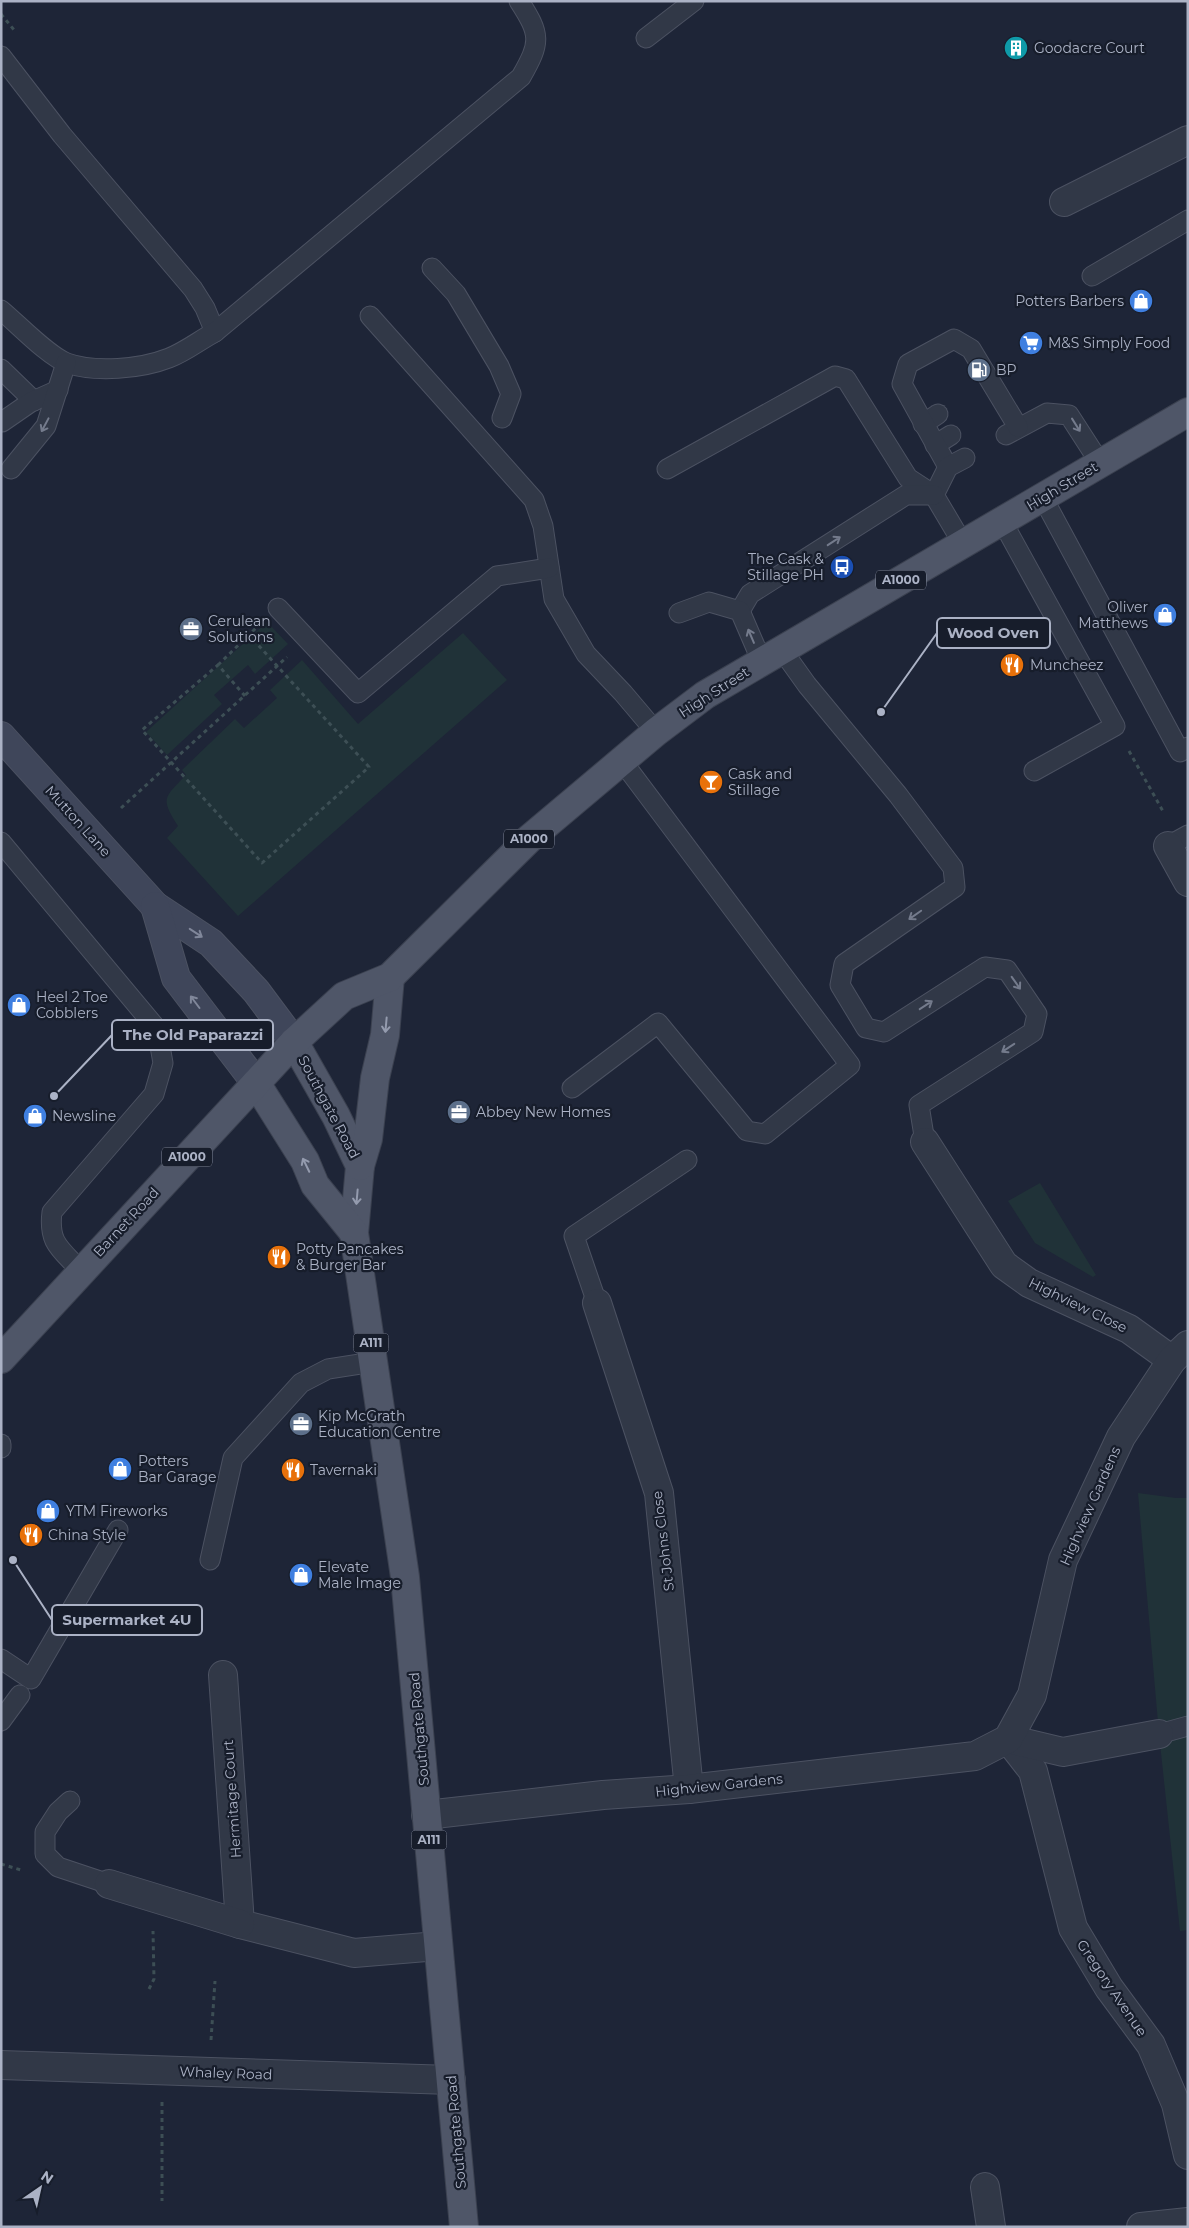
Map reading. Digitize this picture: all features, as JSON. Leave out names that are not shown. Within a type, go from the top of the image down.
[{"type":"main road","name":"High Street","points":[[294,1042],[344,996],[390,977],[529,840],[656,732],[705,695],[1188,412]]},
{"type":"main road","name":"Mutton Lane","points":[[1,736],[155,906],[211,943],[256,991],[294,1042]]},
{"type":"main road","name":"Mutton Lane","points":[[155,906],[176,978],[256,1083]]},
{"type":"main road","points":[[360,1166],[368,1138],[375,1078],[385,1035],[390,977]]},
{"type":"main road","name":"Barnet Road","points":[[1,1359],[81,1270],[294,1042]]},
{"type":"main road","name":"Southgate Road","points":[[294,1042],[336,1116],[360,1166],[354,1233],[404,1569],[464,2227]]},
{"type":"main road","points":[[256,1083],[305,1161],[315,1185],[354,1233]]},
{"type":"street","points":[[1064,202],[1188,140]]},
{"type":"street","points":[[1178,840],[1188,882]]},
{"type":"street","name":"Highview Close","points":[[925,1142],[1004,1265],[1029,1283],[1180,1352]]},
{"type":"street","name":"St Johns Close","points":[[598,1303],[659,1493],[689,1789]]},
{"type":"street","name":"Highview Gardens","points":[[426,1814],[689,1789],[975,1756],[1008,1739],[1032,1695],[1063,1560],[1121,1437],[1180,1352]]},
{"type":"street","name":"Hermitage Court","points":[[223,1675],[240,1924]]},
{"type":"street","points":[[1008,1739],[1063,1752],[1158,1734]]},
{"type":"street","name":"Gregory Avenue","points":[[1008,1739],[1033,1771],[1073,1928],[1109,1988],[1151,2045],[1176,2104],[1188,2155]]},
{"type":"street","points":[[109,1884],[240,1924],[354,1953],[438,1946]]},
{"type":"street","name":"Whaley Road","points":[[1,2065],[451,2080]]},
{"type":"street","points":[[984,2187],[991,2227]]},
{"type":"street","points":[[1141,2227],[1188,2222]]},
{"type":"lane","points":[[1,310],[46,349],[66,362],[106,369],[138,367],[169,358],[216,332],[522,77],[535,53],[536,29],[519,1]]},
{"type":"lane","points":[[646,38],[694,1]]},
{"type":"lane","points":[[1,56],[62,135],[193,289],[205,308],[216,332]]},
{"type":"lane","points":[[1092,276],[1188,220]]},
{"type":"lane","points":[[432,268],[456,294],[499,366],[511,394],[502,418]]},
{"type":"lane","points":[[370,316],[534,500],[542,526],[554,599],[586,654],[656,732]]},
{"type":"lane","points":[[948,468],[943,440],[917,396],[902,384],[908,364],[954,339],[971,349],[971,364],[1012,431],[1047,413],[1069,415],[1100,463]]},
{"type":"lane","points":[[11,469],[46,426],[66,362]]},
{"type":"lane","points":[[1,368],[34,401]]},
{"type":"lane","points":[[667,469],[836,376],[846,379],[908,478],[934,495],[963,544]]},
{"type":"lane","points":[[2,422],[34,401],[58,390]]},
{"type":"lane","points":[[934,495],[948,468],[965,458]]},
{"type":"lane","points":[[740,611],[750,594],[906,495],[934,495]]},
{"type":"lane","points":[[1043,498],[1180,752],[1188,747]]},
{"type":"lane","points":[[1002,521],[1116,726],[1034,771]]},
{"type":"lane","points":[[278,608],[306,640],[358,693],[497,576],[549,568]]},
{"type":"lane","points":[[679,613],[709,602],[740,611],[772,656],[807,685],[898,795],[953,868],[955,887],[844,964],[840,985],[866,1028],[884,1032],[985,967],[1007,970],[1037,1014],[1033,1032],[919,1105],[925,1142]]},
{"type":"lane","points":[[572,1088],[658,1023],[747,1131],[765,1134],[850,1065],[622,761]]},
{"type":"lane","points":[[1,842],[157,1029],[163,1063],[154,1094],[52,1212],[50,1226],[55,1243],[81,1270]]},
{"type":"lane","points":[[598,1303],[574,1236],[687,1160]]},
{"type":"lane","points":[[210,1560],[233,1458],[301,1383],[328,1369],[374,1362]]},
{"type":"lane","points":[[1,1659],[31,1679],[118,1530]]},
{"type":"lane","points":[[1,1721],[20,1695]]},
{"type":"lane","points":[[1158,1734],[1188,1726]]},
{"type":"lane","points":[[70,1801],[58,1812],[45,1832],[45,1854],[58,1867],[109,1884]]},
{"type":"path","points":[[249,635],[369,768],[262,863],[142,730],[218,665],[249,635],[278,608]]},
{"type":"path","points":[[121,808],[306,640]]},
{"type":"path","points":[[218,665],[245,696]]},
{"type":"path","points":[[1116,726],[1178,840]]},
{"type":"path","points":[[209,2073],[215,1981]]},
{"type":"path","points":[[162,2071],[162,2201]]},
{"type":"shaded area","points":[[267,622],[288,644],[255,674],[248,665],[214,695],[222,704],[167,755],[146,732]]},
{"type":"shaded area","points":[[463,633],[507,680],[238,916],[167,838],[178,826],[169,809],[167,799],[169,794],[186,775],[182,770],[235,719],[244,728],[277,698],[270,690],[302,660],[358,724]]},
{"type":"shaded area","points":[[1040,1183],[1096,1275],[1093,1277],[1035,1243],[1008,1201]]},
{"type":"shaded area","points":[[1138,1493],[1188,1498],[1188,1930],[1180,1931],[1159,1734]]},
{"type":"place","name":"Goodacre Court","points":[[1016,48]]},
{"type":"place","name":"Potters Barbers","points":[[1141,301]]},
{"type":"place","name":"M&S Simply Food","points":[[1031,343]]},
{"type":"place","name":"BP","points":[[979,370]]},
{"type":"place","name":"The Cask & Stillage PH","points":[[842,567]]},
{"type":"place","name":"Oliver Matthews","points":[[1165,615]]},
{"type":"place","name":"Cerulean Solutions","points":[[191,629]]},
{"type":"place","name":"Muncheez","points":[[1012,665]]},
{"type":"place","name":"Wood Oven","points":[[881,712]]},
{"type":"place","name":"Cask and Stillage","points":[[711,782]]},
{"type":"place","name":"Heel 2 Toe Cobblers","points":[[19,1005]]},
{"type":"place","name":"The Old Paparazzi","points":[[54,1096]]},
{"type":"place","name":"Abbey New Homes","points":[[459,1112]]},
{"type":"place","name":"Newsline","points":[[35,1116]]},
{"type":"place","name":"Potty Pancakes & Burger Bar","points":[[279,1257]]},
{"type":"place","name":"Kip McGrath Education Centre","points":[[301,1424]]},
{"type":"place","name":"Potters Bar Garage","points":[[120,1469]]},
{"type":"place","name":"Tavernaki","points":[[293,1470]]},
{"type":"place","name":"YTM Fireworks","points":[[48,1511]]},
{"type":"place","name":"China Style","points":[[31,1535]]},
{"type":"place","name":"Supermarket 4U","points":[[13,1560]]},
{"type":"place","name":"Elevate Male Image","points":[[301,1575]]}]
